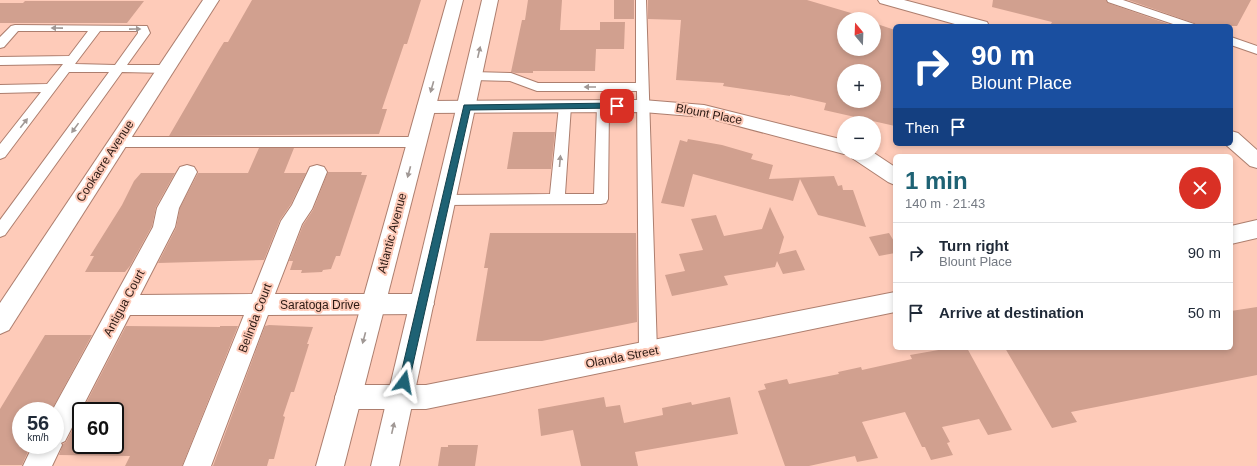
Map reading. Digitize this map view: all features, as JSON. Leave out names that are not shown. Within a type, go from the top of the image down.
[{"type":"street","name":"Cookacre Avenue","points":[[0,323],[9,295],[118,142],[211,0]]},
{"type":"street","name":"Atlantic Avenue","points":[[330,466],[455,0]]},
{"type":"street","points":[[385,466],[490,0]]},
{"type":"street","points":[[886,0],[974,24]]},
{"type":"street","name":"Blount Place","points":[[426,107],[643,106],[704,111],[837,145]]},
{"type":"street","points":[[1233,140],[1257,161]]},
{"type":"street","points":[[870,160],[893,176]]},
{"type":"street","name":"Antigua Court","points":[[64,415],[164,227],[168,208],[187,172]]},
{"type":"street","name":"Belinda Court","points":[[197,466],[292,222],[301,209],[317,172]]},
{"type":"street","points":[[1233,235],[1257,230]]},
{"type":"street","name":"Olanda Street","points":[[348,397],[426,397],[893,302]]},
{"type":"street","name":"Saratoga Drive","points":[[123,305],[422,304]]},
{"type":"street","points":[[37,466],[43,454]]},
{"type":"lane","points":[[641,0],[648,352]]},
{"type":"lane","points":[[1112,0],[1184,24]]},
{"type":"lane","points":[[0,44],[15,28],[143,28],[144,33],[0,231]]},
{"type":"lane","points":[[0,154],[96,29]]},
{"type":"lane","points":[[1233,42],[1257,50]]},
{"type":"lane","points":[[0,61],[119,68],[166,69]]},
{"type":"lane","points":[[473,76],[511,77],[536,87],[643,87]]},
{"type":"lane","points":[[557,200],[568,106],[573,87]]},
{"type":"lane","points":[[0,88],[50,88]]},
{"type":"lane","points":[[445,200],[601,199],[603,106]]},
{"type":"lane","points":[[118,142],[417,142]]},
{"type":"building","points":[[252,0],[421,0],[407,44],[404,44],[382,109],[387,109],[379,134],[169,136],[219,50],[224,42],[228,42]]},
{"type":"building","points":[[528,0],[562,0],[560,30],[600,30],[600,22],[625,22],[624,49],[596,49],[595,71],[533,71],[533,73],[511,72],[522,20],[525,20]]},
{"type":"building","points":[[614,0],[634,0],[634,19],[614,19]]},
{"type":"building","points":[[648,0],[807,0],[848,12],[837,12],[837,56],[881,56],[881,25],[893,29],[893,126],[881,123],[881,116],[851,116],[824,110],[826,103],[790,95],[723,86],[724,83],[676,80],[681,20],[648,19]]},
{"type":"building","points":[[993,0],[1106,0],[1108,3],[1168,24],[1051,24],[1052,22],[992,7]]},
{"type":"building","points":[[1128,0],[1251,0],[1237,26],[1233,26],[1233,24],[1194,23]]},
{"type":"building","points":[[25,1],[144,1],[127,23],[0,23],[0,3],[23,3]]},
{"type":"building","points":[[513,132],[555,132],[551,169],[507,169]]},
{"type":"building","points":[[688,139],[722,145],[753,154],[751,159],[773,165],[769,179],[834,176],[838,186],[842,185],[843,190],[853,190],[866,227],[818,215],[800,179],[793,201],[693,174],[684,207],[661,203],[680,140],[687,142]]},
{"type":"building","points":[[259,148],[294,148],[284,173],[306,173],[291,204],[280,220],[264,260],[158,263],[176,228],[180,208],[198,173],[248,173]]},
{"type":"building","points":[[328,172],[362,172],[361,175],[367,175],[340,256],[336,256],[331,269],[323,270],[322,272],[301,273],[302,270],[290,270],[293,261],[289,261],[303,225],[313,210]]},
{"type":"building","points":[[141,173],[175,173],[156,207],[152,226],[130,266],[125,272],[85,272],[94,256],[90,256],[122,205],[134,181]]},
{"type":"building","points":[[770,207],[784,237],[779,254],[796,250],[805,270],[783,274],[777,261],[775,267],[724,276],[728,285],[672,296],[665,275],[685,271],[679,254],[703,250],[691,219],[716,215],[724,236],[762,229]]},
{"type":"building","points":[[490,233],[636,233],[637,322],[542,341],[476,341],[488,268],[484,268]]},
{"type":"building","points":[[889,233],[893,240],[893,253],[879,256],[869,237]]},
{"type":"building","points":[[1257,307],[1257,375],[1071,412],[1077,422],[1052,428],[1006,350],[1233,350],[1233,311]]},
{"type":"building","points":[[126,326],[238,326],[182,466],[125,466],[130,456],[59,455],[64,454],[64,443],[72,430],[72,454],[124,454],[124,402],[87,402]]},
{"type":"building","points":[[265,326],[313,327],[294,392],[291,392],[283,416],[285,417],[274,459],[269,459],[267,466],[213,466]]},
{"type":"building","points":[[45,335],[92,335],[56,402],[12,402],[12,454],[27,454],[22,465],[0,465],[0,409]]},
{"type":"building","points":[[939,350],[968,350],[1012,430],[988,435],[979,419],[942,427],[950,442],[947,443],[953,455],[931,460],[925,447],[922,447],[905,412],[862,422],[878,458],[857,462],[855,456],[809,466],[785,466],[758,391],[766,389],[764,384],[787,379],[789,384],[839,374],[838,372],[861,367],[862,370],[912,359],[910,355]]},
{"type":"building","points":[[604,397],[606,407],[620,405],[624,423],[663,415],[662,408],[691,402],[692,405],[730,397],[738,434],[635,452],[638,466],[581,466],[573,430],[541,436],[538,409]]},
{"type":"building","points":[[448,445],[478,445],[475,466],[438,466],[441,447],[448,447]]},
{"type":"route","points":[[404,382],[466,107],[617,106]]}]
